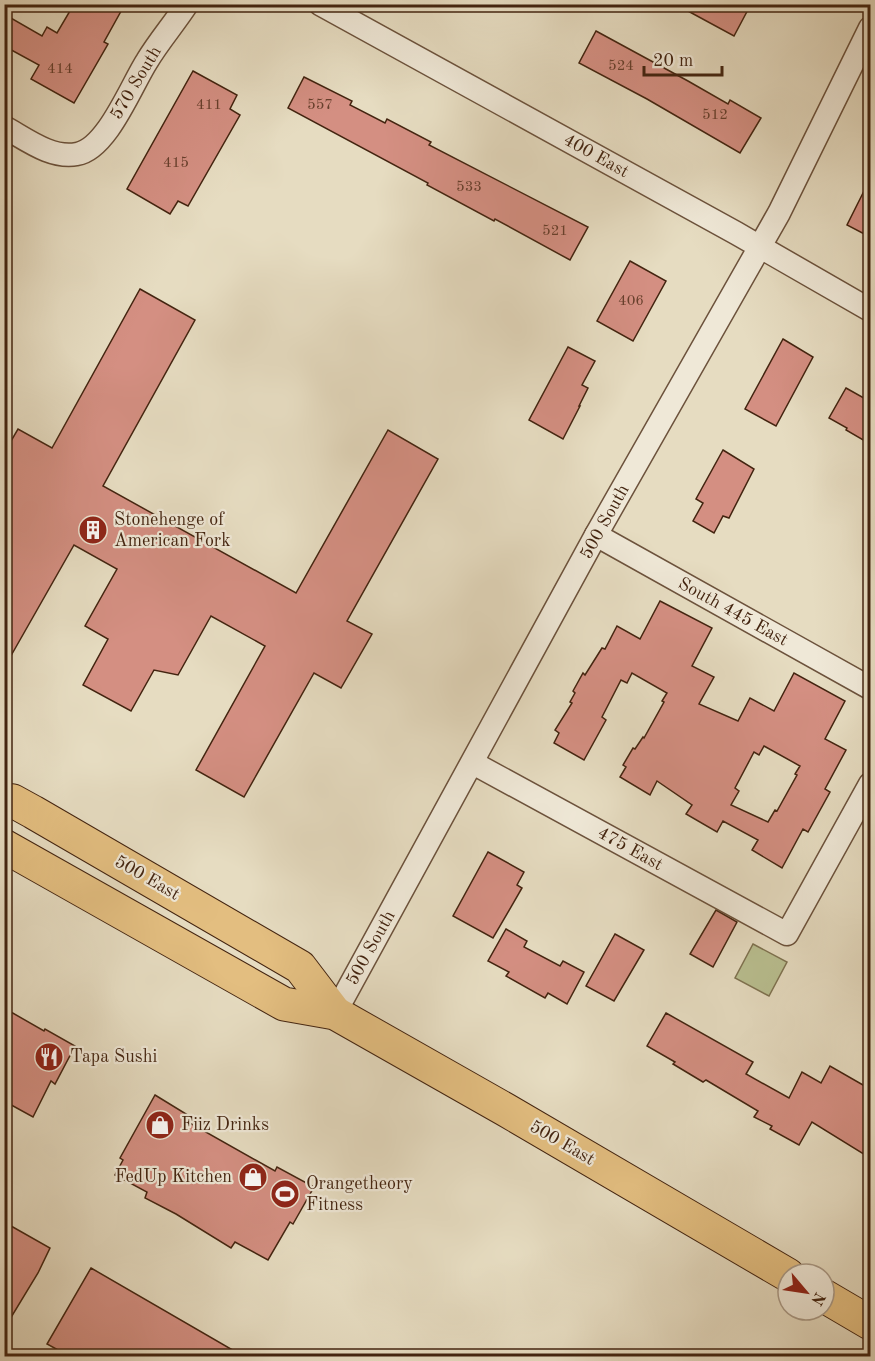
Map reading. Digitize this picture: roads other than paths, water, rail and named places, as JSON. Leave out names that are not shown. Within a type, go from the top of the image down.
[{"type":"main road","name":"500 East","points":[[4,800],[14,801],[300,967],[335,1013]]},
{"type":"main road","name":"500 East","points":[[4,846],[284,1004],[335,1013],[776,1268]]},
{"type":"main road","points":[[836,1303],[870,1323]]},
{"type":"street","name":"570 South","points":[[4,128],[46,150],[61,154],[78,154],[96,144],[108,130],[147,61],[187,4]]},
{"type":"street","name":"400 East","points":[[320,4],[870,310]]},
{"type":"street","name":"500 South","points":[[335,1013],[596,535],[779,213],[870,28]]},
{"type":"street","name":"South 445 East","points":[[596,535],[870,688]]},
{"type":"street","name":"475 East","points":[[473,763],[787,934],[870,784]]},
{"type":"place","name":"Stonehenge of American Fork","points":[[93,530]]},
{"type":"place","name":"Tapa Sushi","points":[[49,1057]]},
{"type":"place","name":"Fiiz Drinks","points":[[160,1125]]},
{"type":"place","name":"FedUp Kitchen","points":[[253,1177]]},
{"type":"place","name":"Orangetheory Fitness","points":[[285,1194]]}]
